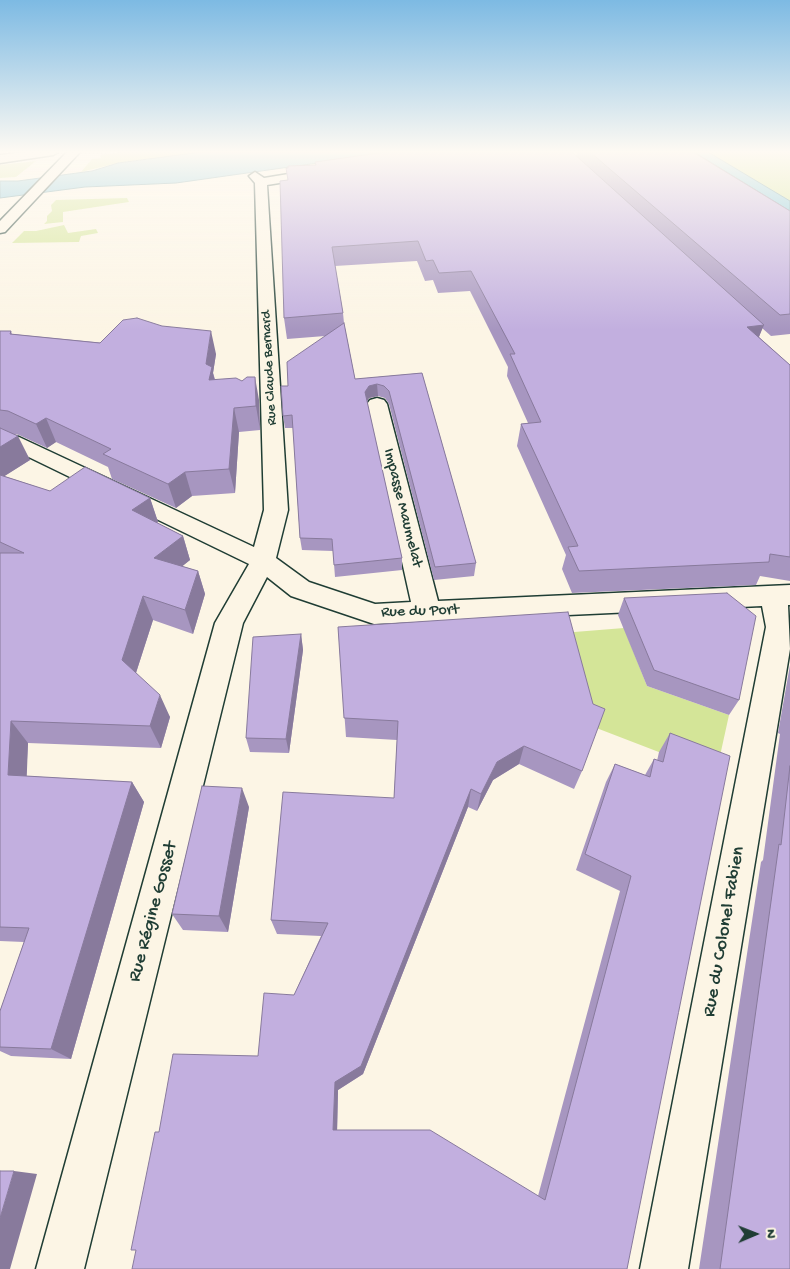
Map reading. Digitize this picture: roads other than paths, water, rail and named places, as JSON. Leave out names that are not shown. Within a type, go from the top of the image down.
[{"type":"street","points":[[0,229],[17,211]]},
{"type":"street","name":"Rue Claude Bernard","points":[[260,211],[276,510],[263,561]]},
{"type":"street","name":"Impasse Maumelat","points":[[377,404],[427,612]]},
{"type":"street","name":"Rue du Port","points":[[0,439],[12,441],[263,561],[300,589],[374,614],[782,595]]},
{"type":"street","name":"Rue Régine Gosset","points":[[60,1269],[229,623],[263,561]]},
{"type":"street","name":"Rue du Colonel Fabien","points":[[664,1269],[780,627],[782,595]]}]
